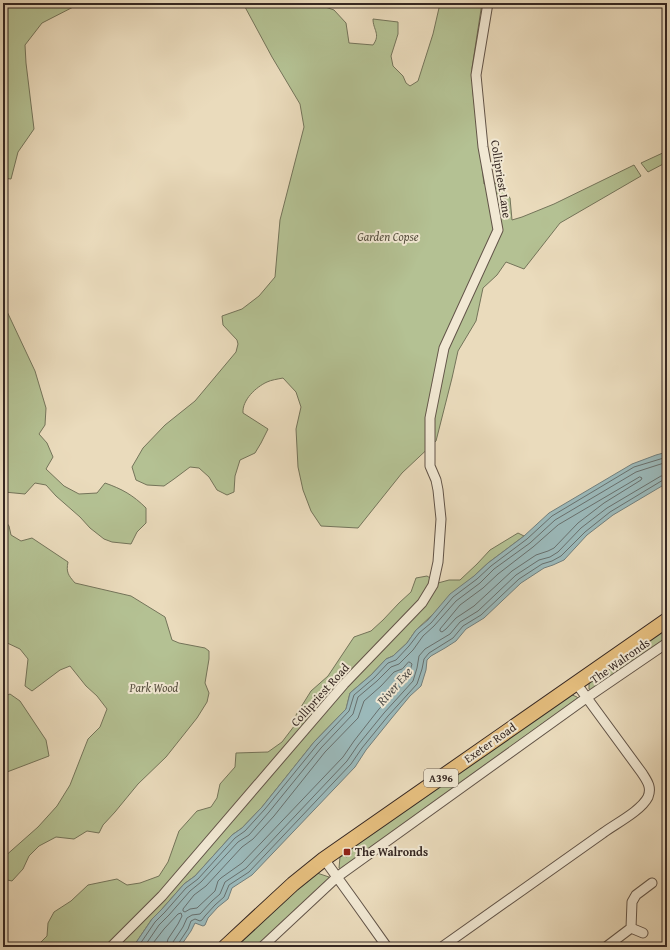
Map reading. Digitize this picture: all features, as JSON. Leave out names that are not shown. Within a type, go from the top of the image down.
[{"type":"main road","name":"Exeter Road","points":[[225,947],[282,894],[324,860],[667,620]]},
{"type":"street","name":"Collipriest Lane","points":[[430,418],[444,348],[498,230],[483,147],[476,75],[488,3]]},
{"type":"street","name":"Collipriest Road","points":[[111,947],[162,896],[344,684],[422,603],[433,585],[438,562],[441,519],[436,480],[430,466],[430,418]]},
{"type":"street","name":"The Walronds","points":[[262,947],[337,877],[587,698],[667,643]]},
{"type":"street","name":"The Walronds","points":[[442,947],[637,810],[648,798],[650,790],[649,784],[576,683]]},
{"type":"street","points":[[324,860],[387,947]]},
{"type":"street","points":[[631,928],[632,902],[636,895],[652,883]]},
{"type":"street","points":[[631,928],[643,933]]},
{"type":"street","points":[[606,947],[631,928]]},
{"type":"green space","points":[[3,3],[81,3],[42,23],[25,45],[34,129],[18,152],[11,179],[3,178],[3,98],[5,81],[5,51],[3,49]]},
{"type":"green space","name":"Garden Copse","points":[[245,3],[314,3],[334,10],[346,23],[349,43],[373,45],[377,35],[373,19],[398,22],[398,34],[391,56],[393,66],[410,86],[418,81],[433,34],[439,8],[442,3],[482,3],[472,68],[473,93],[484,184],[498,183],[510,198],[512,220],[554,204],[634,165],[641,176],[560,223],[524,269],[506,262],[497,275],[483,288],[476,321],[458,351],[436,441],[402,473],[358,528],[321,526],[311,511],[303,490],[298,467],[296,429],[301,407],[296,392],[283,378],[263,384],[250,394],[245,403],[243,413],[268,429],[255,453],[240,460],[235,476],[234,492],[227,495],[217,490],[209,477],[199,468],[190,467],[164,486],[147,485],[136,480],[132,467],[143,448],[165,425],[195,401],[236,352],[238,344],[237,340],[223,325],[222,316],[242,309],[259,296],[275,277],[280,220],[304,127],[300,104],[272,57],[245,7]]},
{"type":"green space","points":[[667,151],[667,162],[648,172],[641,163]]},
{"type":"green space","points":[[3,303],[35,371],[46,408],[45,425],[39,434],[47,443],[53,457],[46,469],[64,486],[79,494],[97,493],[105,483],[127,493],[141,503],[146,508],[146,523],[137,532],[131,544],[112,542],[104,539],[90,528],[46,485],[35,483],[25,494],[4,492],[3,515]]},
{"type":"green space","name":"Park Wood","points":[[3,518],[9,526],[11,535],[21,541],[32,538],[68,562],[68,573],[75,583],[131,596],[165,617],[172,640],[179,643],[205,648],[209,651],[205,683],[209,693],[207,702],[197,718],[166,757],[138,784],[103,825],[99,833],[87,831],[74,839],[56,837],[39,846],[29,856],[23,869],[12,881],[3,879],[3,858],[38,827],[57,806],[70,785],[88,739],[100,727],[107,709],[70,666],[60,670],[32,691],[25,686],[28,659],[20,649],[3,641]]},
{"type":"green space","points":[[518,533],[524,536],[488,563],[416,630],[407,643],[393,656],[386,659],[371,675],[350,693],[346,709],[314,742],[262,807],[242,828],[232,835],[195,876],[184,884],[152,919],[133,947],[33,947],[47,936],[48,923],[54,912],[71,901],[88,885],[117,879],[127,885],[140,883],[159,876],[168,862],[179,831],[197,811],[211,807],[217,798],[220,784],[235,767],[236,753],[268,752],[282,742],[298,721],[296,715],[311,691],[328,676],[354,637],[371,631],[383,620],[411,592],[416,578],[427,576],[438,583],[449,580],[460,580],[490,550]]},
{"type":"green space","points":[[667,626],[667,638],[592,690],[589,689],[589,681]]},
{"type":"green space","points":[[10,694],[20,701],[46,740],[49,756],[7,772],[3,770],[3,697]]},
{"type":"green space","points":[[570,694],[578,698],[341,869],[339,868],[340,857],[344,855],[346,857],[352,854],[348,849]]},
{"type":"green space","points":[[317,873],[329,877],[329,879],[256,947],[231,947],[296,889]]},
{"type":"water","name":"River Exe","points":[[667,452],[667,483],[613,515],[587,535],[564,560],[544,568],[521,583],[484,618],[466,629],[456,641],[427,660],[426,670],[421,686],[410,696],[391,719],[366,750],[355,767],[252,875],[232,888],[228,899],[208,918],[205,925],[203,926],[195,923],[180,947],[133,947],[152,919],[184,884],[195,876],[232,835],[242,828],[262,807],[314,742],[346,709],[350,693],[371,675],[386,659],[393,656],[407,643],[416,630],[428,620],[450,594],[524,536],[549,513],[632,464]]},
{"type":"place","name":"The Walronds","points":[[347,852]]}]
